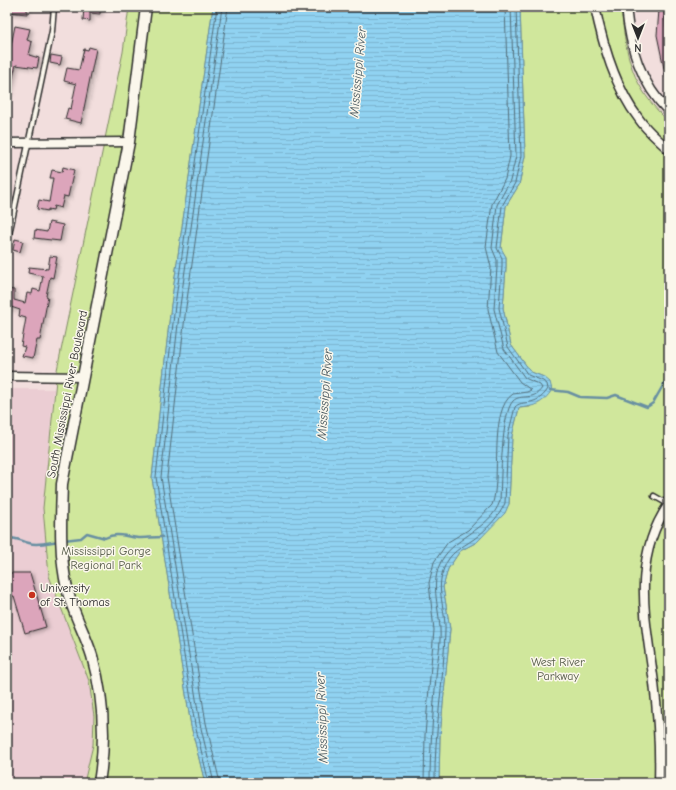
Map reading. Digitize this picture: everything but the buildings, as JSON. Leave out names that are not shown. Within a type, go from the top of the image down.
[{"type":"street","name":"South Mississippi River Boulevard","points":[[99,783],[104,732],[100,688],[92,656],[74,613],[67,587],[64,565],[62,484],[129,142],[146,7]]},
{"type":"street","points":[[595,7],[612,68],[624,96],[638,119],[669,150]]},
{"type":"street","points":[[626,7],[629,34],[640,70],[648,88],[669,112]]},
{"type":"street","points":[[7,143],[129,142]]},
{"type":"street","points":[[7,376],[83,376]]},
{"type":"street","points":[[660,783],[656,714],[645,619],[643,573],[651,538],[669,504]]},
{"type":"lane","points":[[7,244],[52,31],[54,7]]},
{"type":"lane","points":[[654,496],[669,504]]},
{"type":"shaded area","name":"University of St. Thomas","points":[[7,389],[54,389],[43,508],[49,576],[89,681],[94,716],[93,745],[84,783],[7,783]]},
{"type":"green space","name":"Mississippi Gorge Regional Park","points":[[129,7],[213,7],[171,305],[152,478],[191,726],[205,783],[84,783],[93,745],[94,716],[89,681],[49,576],[43,508],[57,370],[123,52]]},
{"type":"green space","name":"West River Parkway","points":[[520,7],[621,7],[628,56],[638,83],[656,109],[669,122],[669,783],[439,783],[440,736],[450,629],[443,587],[448,569],[460,551],[477,542],[509,504],[512,436],[519,408],[530,407],[544,377],[531,372],[511,345],[503,308],[506,257],[501,249],[506,206],[519,185],[525,156]]},
{"type":"water","name":"Mississippi River","points":[[213,7],[520,7],[525,156],[519,185],[506,206],[501,248],[506,257],[503,308],[511,345],[531,372],[544,377],[550,382],[552,390],[538,404],[519,408],[512,436],[509,504],[505,513],[477,542],[460,551],[448,569],[443,587],[450,629],[440,736],[439,783],[205,783],[191,726],[152,478],[171,305]]},
{"type":"waterway","points":[[550,390],[568,392],[580,397],[607,398],[616,395],[647,407],[653,403],[669,375]]},
{"type":"waterway","points":[[64,540],[81,538],[87,533],[105,538],[114,535],[139,538],[162,537]]},
{"type":"waterway","points":[[7,538],[36,544],[59,541]]},
{"type":"place","name":"University of St. Thomas","points":[[32,595]]}]
